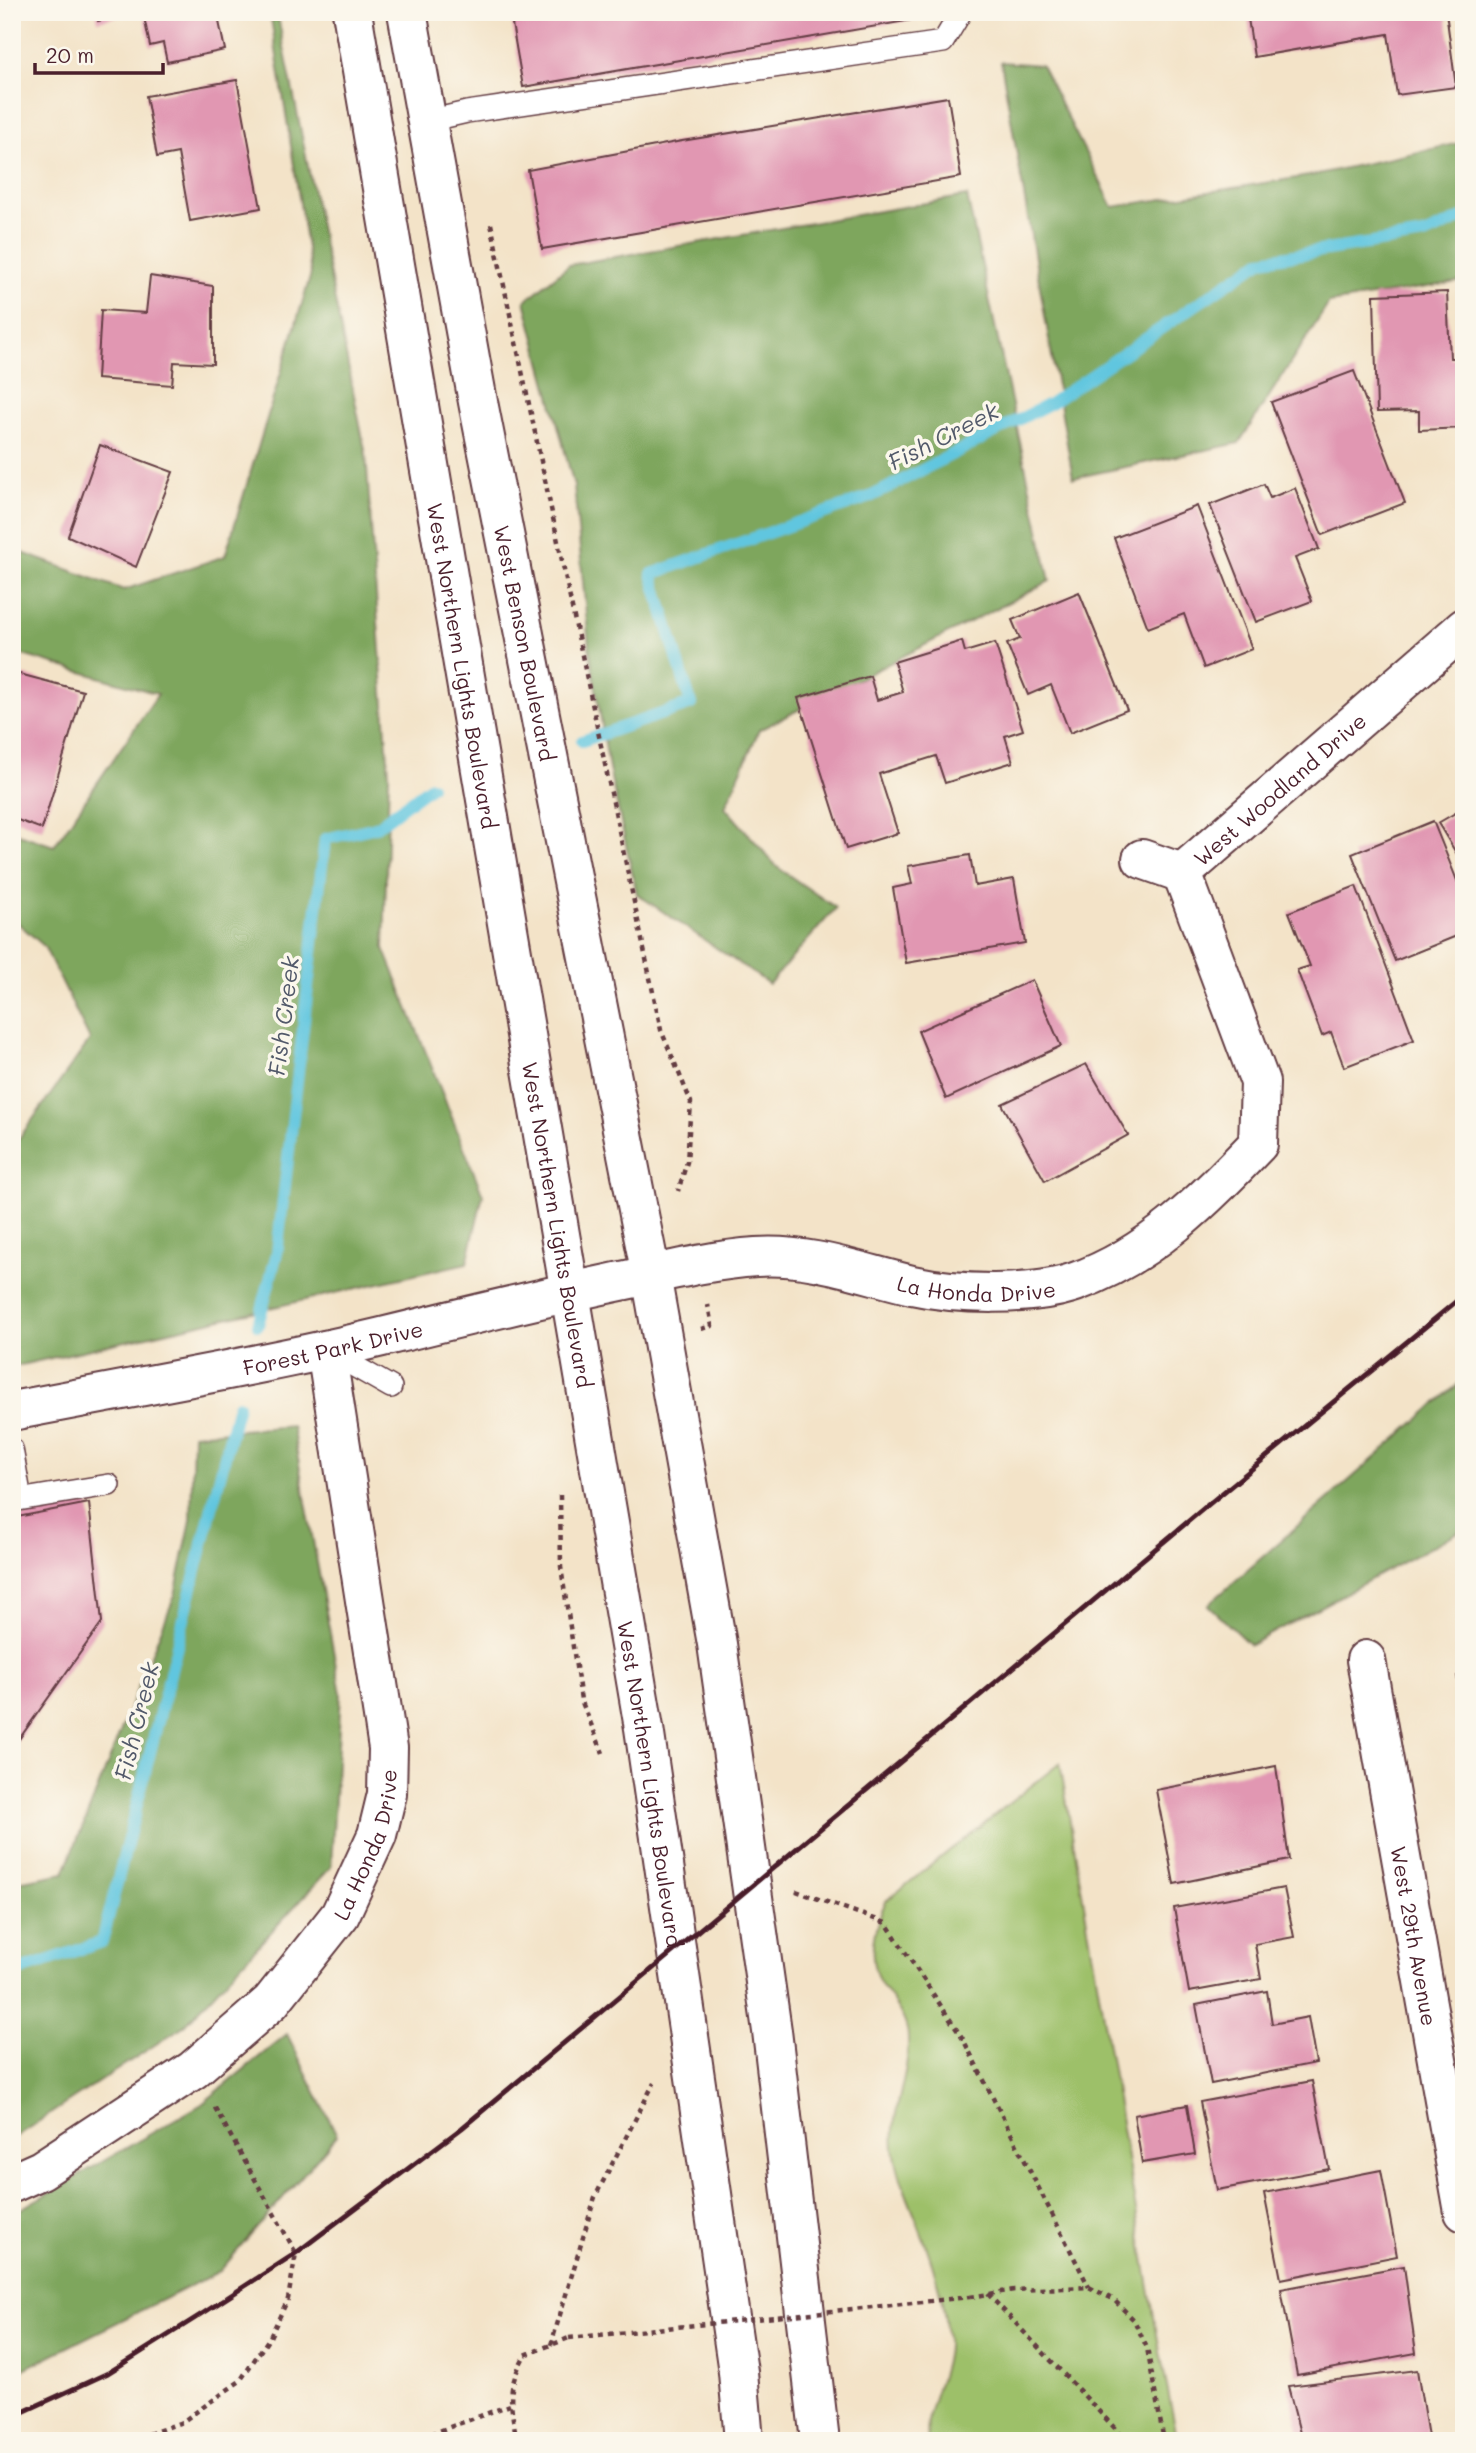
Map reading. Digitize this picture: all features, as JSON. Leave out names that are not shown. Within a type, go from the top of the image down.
[{"type":"main road","name":"West Northern Lights Boulevard","points":[[352,12],[644,1728],[738,2372],[744,2441]]},
{"type":"main road","name":"West Benson Boulevard","points":[[407,12],[481,416],[651,1275]]},
{"type":"main road","name":"West Woodland Drive","points":[[1258,1144],[1260,1082],[1182,873],[1464,628]]},
{"type":"main road","points":[[1142,859],[1182,873]]},
{"type":"main road","name":"La Honda Drive","points":[[651,1275],[711,1261],[761,1256],[812,1260],[914,1286],[960,1292],[1018,1292],[1073,1283],[1123,1260],[1170,1230],[1205,1199],[1258,1144]]},
{"type":"main road","name":"Forest Park Drive","points":[[12,1411],[326,1350],[651,1275]]},
{"type":"main road","points":[[651,1275],[719,1658],[772,2031],[820,2441]]},
{"type":"main road","name":"La Honda Drive","points":[[12,2183],[41,2170],[193,2070],[271,2002],[340,1915],[377,1835],[387,1794],[387,1748],[326,1350]]},
{"type":"main road","name":"West 29th Avenue","points":[[1366,1660],[1464,2212]]},
{"type":"lane","points":[[428,121],[480,110],[943,42],[961,12]]},
{"type":"lane","points":[[326,1350],[391,1387]]},
{"type":"lane","points":[[12,1449],[17,1500],[109,1485]]},
{"type":"path","points":[[490,220],[661,1030],[691,1102],[687,1162],[678,1192],[682,1203]]},
{"type":"path","points":[[796,1891],[886,1923],[963,2039],[1089,2287]]},
{"type":"path","points":[[130,2441],[182,2422],[240,2381],[270,2337],[288,2299],[296,2253],[193,2070]]},
{"type":"path","points":[[551,2345],[595,2197],[659,2073]]},
{"type":"path","points":[[517,2441],[510,2405],[513,2377],[525,2355],[569,2339],[970,2297],[1014,2290],[1089,2287],[1113,2299],[1134,2320],[1147,2348],[1164,2441]]},
{"type":"path","points":[[988,2294],[1127,2441]]},
{"type":"path","points":[[412,2441],[510,2405]]},
{"type":"green space","points":[[270,12],[277,12],[366,455],[389,775],[384,948],[483,1195],[467,1263],[12,1367],[12,1148],[90,1040],[44,946],[12,918],[12,832],[54,846],[158,694],[12,652],[12,549],[124,590],[225,556],[311,274]]},
{"type":"green space","points":[[1001,62],[1041,65],[1113,207],[1309,176],[1464,142],[1464,281],[1329,303],[1239,443],[1073,478]]},
{"type":"green space","points":[[967,196],[1050,581],[759,730],[725,807],[777,867],[836,908],[769,984],[637,894],[609,769],[589,646],[574,486],[525,301],[569,265]]},
{"type":"green space","points":[[1464,1379],[1464,1529],[1250,1645],[1208,1605]]},
{"type":"green space","points":[[292,1426],[341,1693],[331,1867],[185,2025],[12,2139],[12,1883],[64,1873],[175,1595],[191,1520],[193,1434]]},
{"type":"green space","points":[[1060,1763],[1160,2352],[1178,2441],[928,2441],[929,2415],[945,2363],[947,2337],[933,2265],[904,2187],[894,2148],[895,2121],[906,2066],[908,2038],[903,2017],[877,1977],[873,1955],[875,1933],[886,1901]]},
{"type":"green space","points":[[287,2034],[337,2135],[220,2271],[12,2375],[12,2214],[202,2104]]},
{"type":"building","points":[[96,12],[134,12],[134,13],[98,21]]},
{"type":"building","points":[[143,12],[217,12],[225,50],[167,62],[163,43],[150,46]]},
{"type":"building","points":[[510,12],[941,12],[941,15],[523,87]]},
{"type":"building","points":[[1247,12],[1446,12],[1456,87],[1397,95],[1388,34],[1254,57]]},
{"type":"building","points":[[237,80],[261,208],[190,221],[178,153],[157,157],[146,96]]},
{"type":"building","points":[[948,97],[961,177],[542,249],[528,170],[682,141]]},
{"type":"building","points":[[150,276],[213,286],[213,364],[174,362],[172,385],[97,379],[101,310],[146,313]]},
{"type":"building","points":[[1447,292],[1450,358],[1464,358],[1464,428],[1419,430],[1419,411],[1377,412],[1374,295]]},
{"type":"building","points":[[1354,371],[1405,503],[1322,535],[1271,402]]},
{"type":"building","points":[[100,445],[173,472],[136,567],[68,536]]},
{"type":"building","points":[[1264,484],[1270,498],[1295,488],[1319,549],[1295,558],[1312,601],[1256,622],[1210,505]]},
{"type":"building","points":[[1197,506],[1252,649],[1204,668],[1184,614],[1148,628],[1114,538]]},
{"type":"building","points":[[1079,592],[1127,710],[1070,733],[1051,685],[1028,695],[1007,644],[1020,639],[1012,620]]},
{"type":"building","points":[[962,641],[965,652],[995,643],[1023,730],[1005,736],[1013,762],[945,783],[936,756],[879,774],[898,833],[846,849],[798,698],[870,676],[877,700],[903,692],[894,662]]},
{"type":"building","points":[[12,672],[83,691],[42,829],[12,818]]},
{"type":"building","points":[[1464,808],[1464,866],[1438,823]]},
{"type":"building","points":[[1433,821],[1464,898],[1464,933],[1395,961],[1352,854]]},
{"type":"building","points":[[970,855],[975,886],[1014,879],[1025,943],[906,963],[893,888],[912,884],[908,866]]},
{"type":"building","points":[[1356,886],[1414,1040],[1344,1067],[1331,1032],[1322,1036],[1297,970],[1310,966],[1289,912]]},
{"type":"building","points":[[1032,980],[1061,1046],[946,1099],[918,1031]]},
{"type":"building","points":[[1086,1064],[1128,1135],[1045,1181],[1002,1104]]},
{"type":"building","points":[[89,1503],[102,1622],[12,1749],[12,1518]]},
{"type":"building","points":[[1464,1675],[1464,1702],[1462,1702],[1457,1676]]},
{"type":"building","points":[[1276,1766],[1289,1860],[1174,1884],[1156,1790]]},
{"type":"building","points":[[1284,1888],[1294,1937],[1255,1944],[1261,1979],[1189,1992],[1174,1908]]},
{"type":"building","points":[[1267,1991],[1272,2024],[1308,2017],[1316,2063],[1211,2084],[1196,2005]]},
{"type":"building","points":[[1312,2081],[1329,2169],[1217,2190],[1200,2102]]},
{"type":"building","points":[[1187,2105],[1195,2154],[1142,2163],[1134,2115]]},
{"type":"building","points":[[1381,2170],[1397,2256],[1281,2279],[1264,2193]]},
{"type":"building","points":[[1404,2266],[1416,2353],[1297,2375],[1281,2289]]},
{"type":"building","points":[[1417,2370],[1428,2437],[1407,2441],[1302,2441],[1288,2386]]},
{"type":"waterway","name":"Fish Creek","points":[[582,741],[691,704],[652,574],[870,497],[1051,403],[1262,260],[1424,235],[1464,217]]},
{"type":"waterway","name":"Fish Creek","points":[[258,1325],[277,1253],[325,839],[376,827],[431,786]]},
{"type":"waterway","name":"Fish Creek","points":[[12,1973],[102,1942],[238,1405]]},
{"type":"railway","points":[[12,2417],[108,2373],[205,2312],[296,2253],[462,2128],[1209,1504],[1464,1295]]}]
